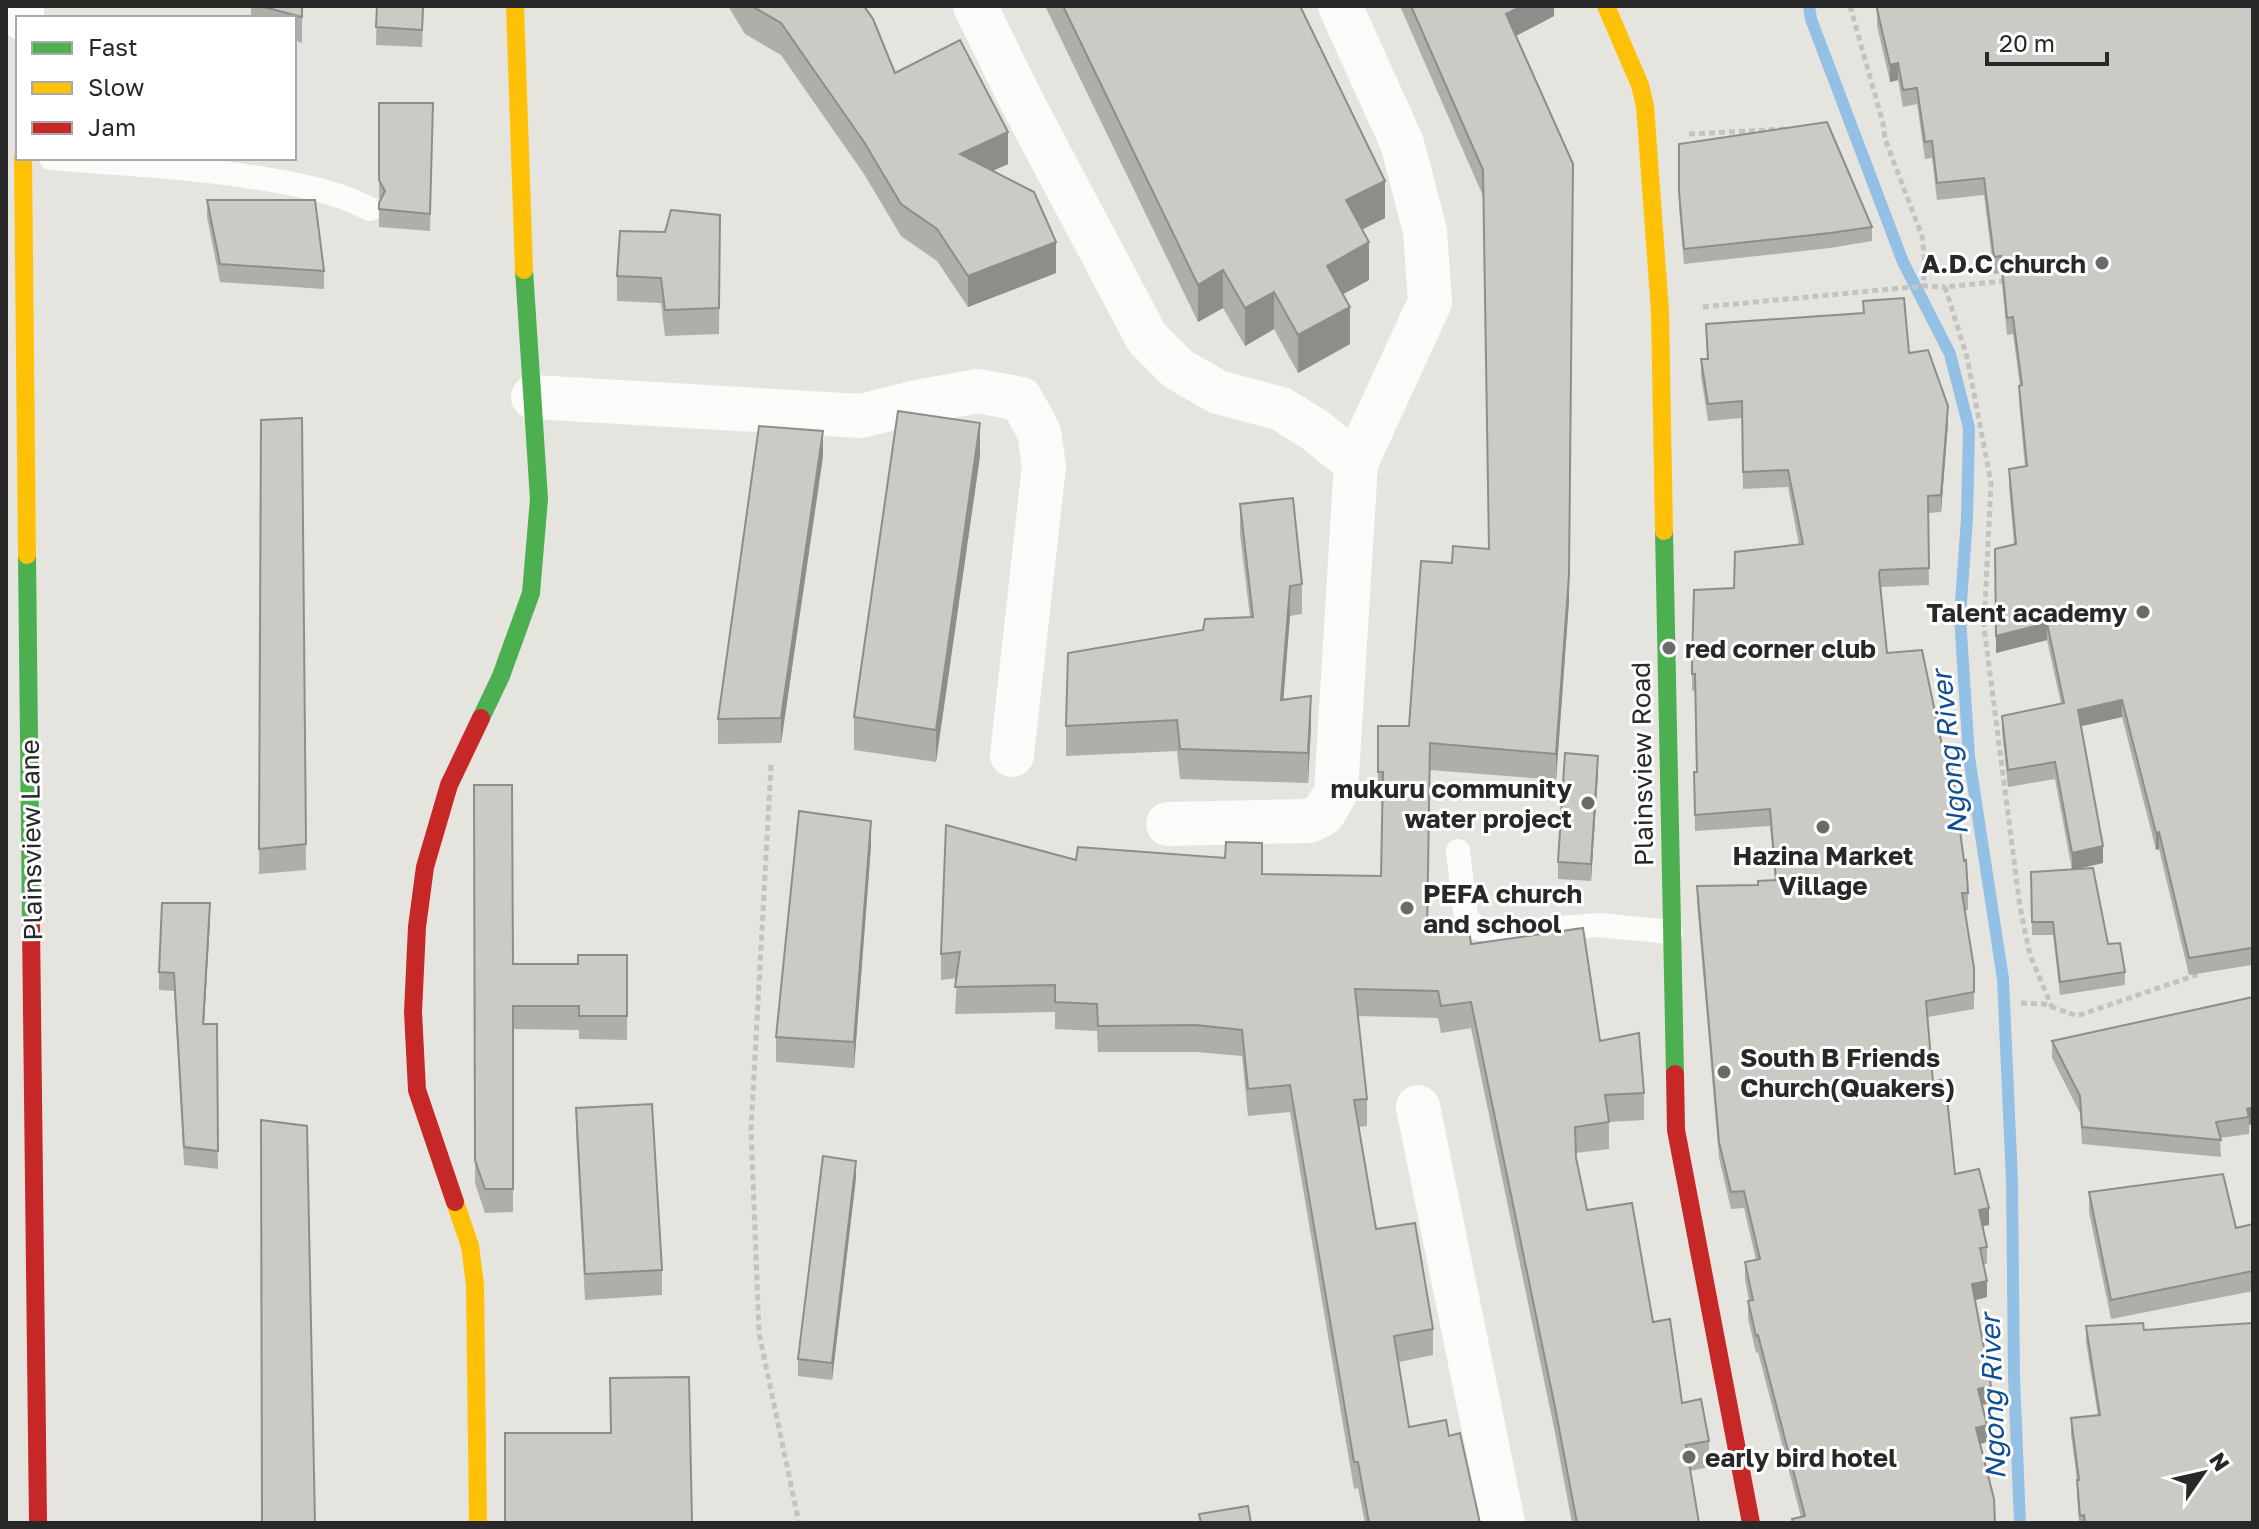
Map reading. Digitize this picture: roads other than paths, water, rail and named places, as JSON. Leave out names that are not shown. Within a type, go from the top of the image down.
[{"type":"street","points":[[478,1523],[475,1285],[470,1246],[417,1090],[413,1012],[417,927],[425,867],[449,785],[501,676],[531,593],[539,499],[524,262],[515,6]]},
{"type":"street","points":[[975,6],[1022,102],[1147,338],[1178,369],[1218,392],[1281,409],[1315,430],[1356,463]]},
{"type":"street","points":[[1168,824],[1309,821],[1323,814],[1336,792],[1356,463],[1430,302],[1425,231],[1402,143],[1340,6]]},
{"type":"street","name":"Plainsview Road","points":[[1606,6],[1640,85],[1645,106],[1660,311],[1676,1130],[1751,1523]]},
{"type":"street","name":"Plainsview Lane","points":[[23,160],[15,202],[38,1523]]},
{"type":"street","points":[[533,397],[861,416],[978,391],[1021,399],[1039,432],[1044,466],[1012,755]]},
{"type":"street","points":[[1418,1107],[1503,1523]]},
{"type":"lane","points":[[75,160],[228,173],[328,191],[370,209]]},
{"type":"lane","points":[[1458,851],[1466,918],[1477,928],[1511,932],[1599,925],[1671,932]]},
{"type":"waterway","name":"Ngong River","points":[[1809,6],[1811,19],[1903,262],[1950,354],[1969,428],[1960,617],[1969,757],[2003,979],[2012,1181],[2014,1377],[2020,1523]]},
{"type":"place","name":"A.D.C church","points":[[2102,263]]},
{"type":"place","name":"Talent academy","points":[[2143,612]]},
{"type":"place","name":"red corner club","points":[[1669,648]]},
{"type":"place","name":"mukuru community water project","points":[[1588,803]]},
{"type":"place","name":"Hazina Market Village","points":[[1823,827]]},
{"type":"place","name":"PEFA church and school","points":[[1407,908]]},
{"type":"place","name":"South B Friends Church(Quakers)","points":[[1724,1072]]},
{"type":"place","name":"early bird hotel","points":[[1689,1457]]}]
